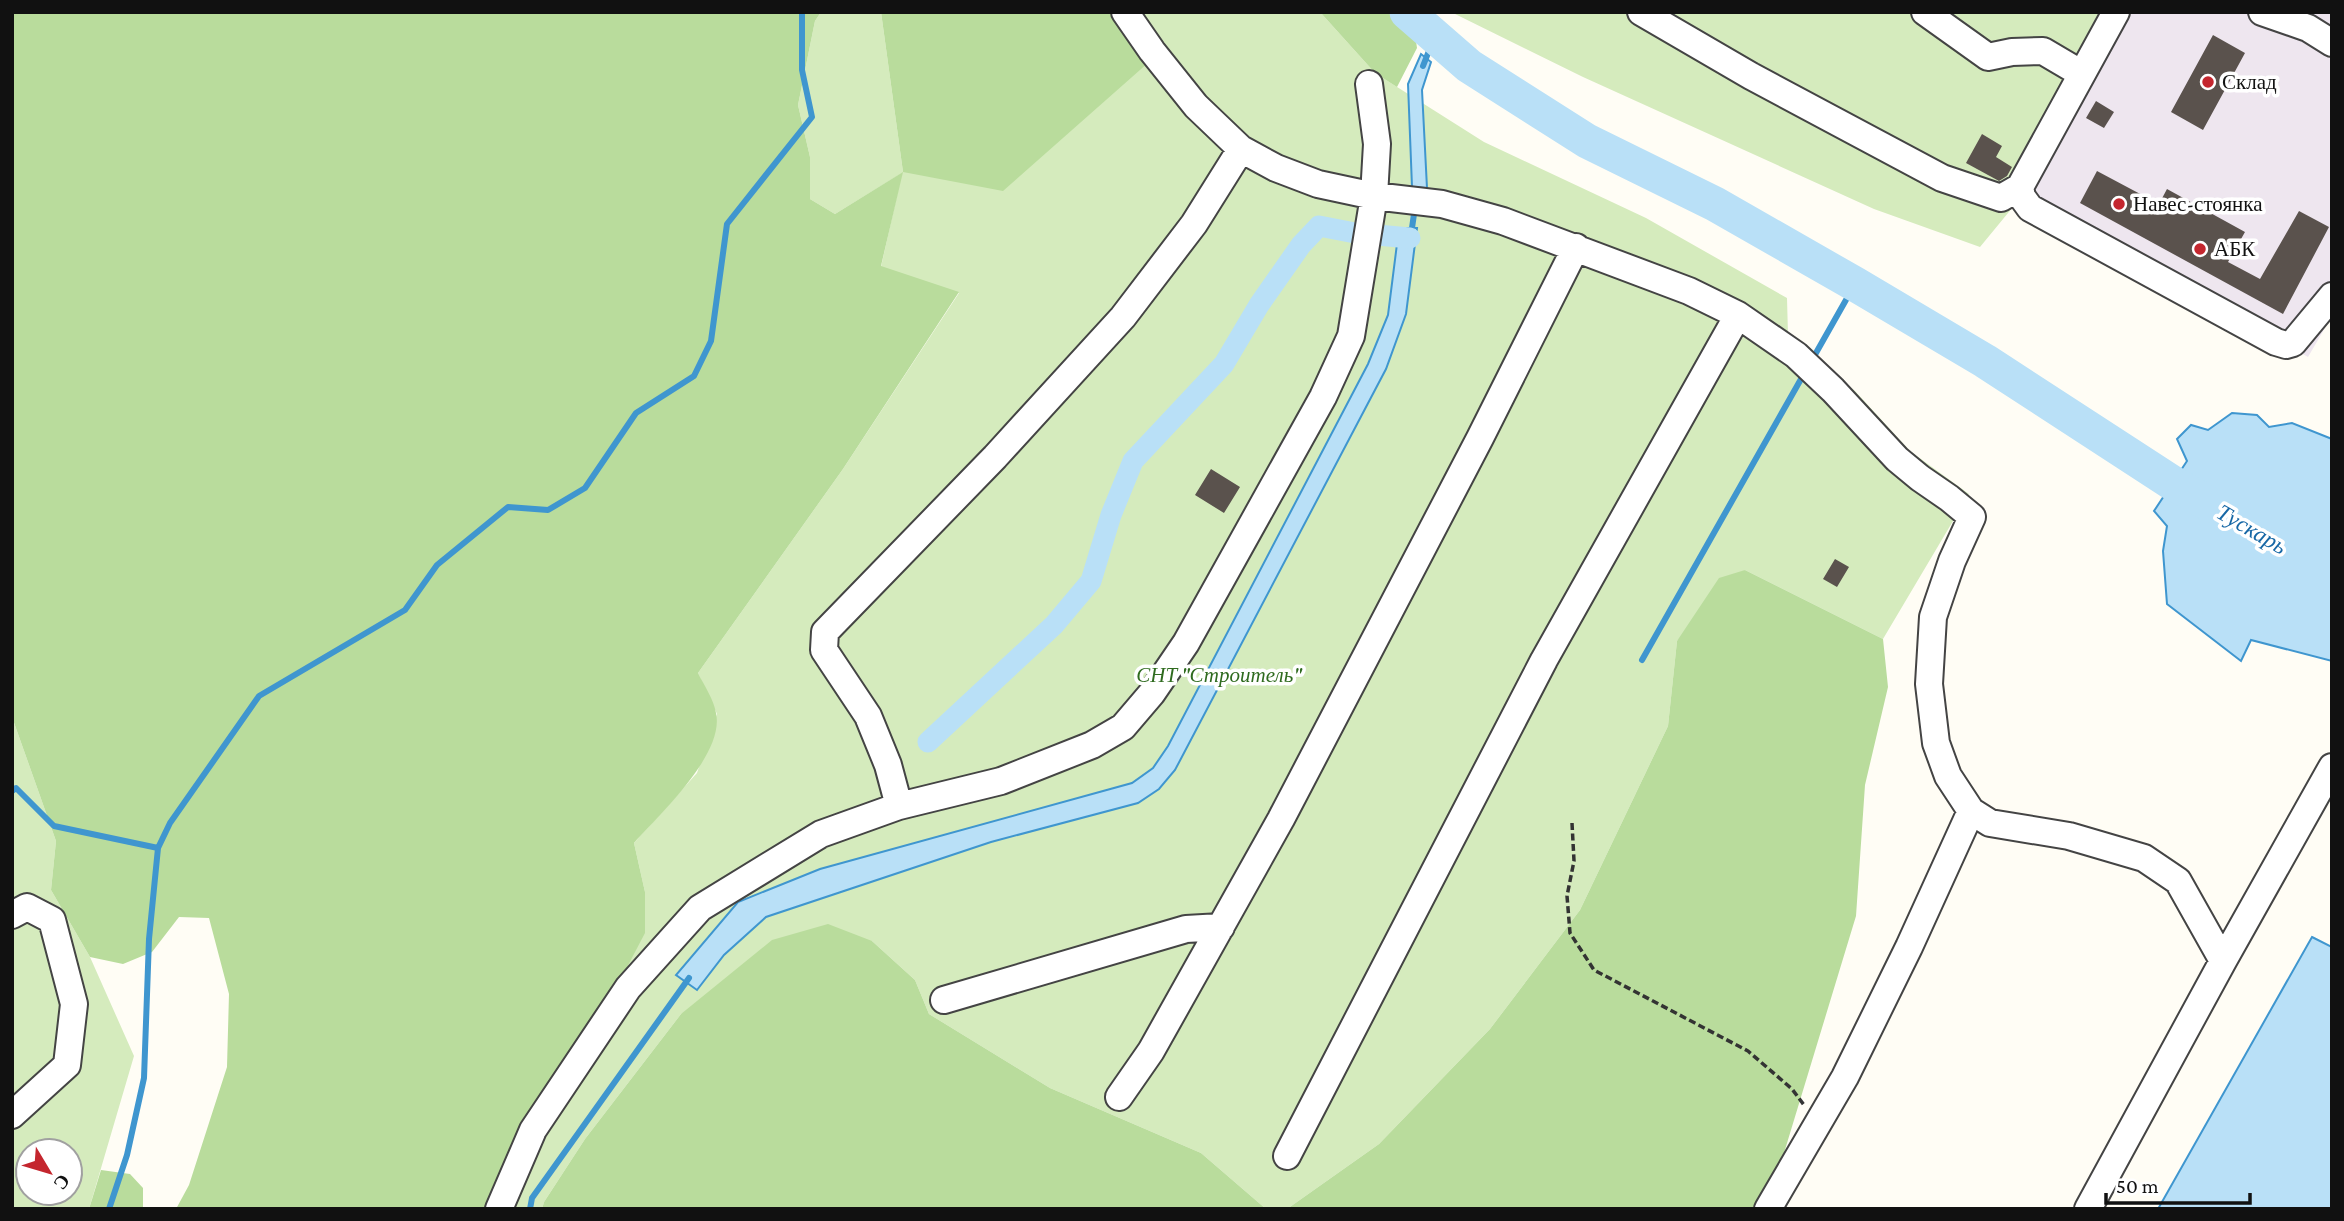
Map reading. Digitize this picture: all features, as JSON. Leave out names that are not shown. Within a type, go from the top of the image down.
[{"type":"street","points":[[1125,12],[1196,106],[1241,149],[1276,168],[1318,184],[1374,196],[1442,204],[1503,221],[1576,247],[1689,290],[1738,315],[1796,355],[1833,390],[1897,459],[1972,517],[1952,561],[1933,617],[1929,684],[1936,743],[1948,776],[1971,811],[1990,822],[2069,836],[2144,858],[2178,881],[2222,961]]},
{"type":"street","points":[[1641,12],[1751,76],[1942,178],[2001,198],[2020,187],[2116,12]]},
{"type":"street","points":[[1925,12],[1989,57],[2012,52],[2043,51],[2082,74]]},
{"type":"street","points":[[2262,12],[2308,28],[2332,43]]},
{"type":"street","points":[[499,1209],[533,1130],[628,988],[700,908],[821,834],[899,806],[1001,781],[1092,746],[1123,727],[1152,693],[1186,643],[1329,385],[1351,336],[1374,196],[1377,145],[1369,84]]},
{"type":"street","points":[[899,806],[888,765],[868,716],[824,650],[825,632],[995,457],[1123,317],[1194,224],[1241,149]]},
{"type":"street","points":[[2020,187],[2022,197],[2030,208],[2277,342],[2286,345],[2293,343],[2332,296]]},
{"type":"street","points":[[1119,1097],[1151,1051],[1294,795],[1576,247]]},
{"type":"street","points":[[1287,1156],[1544,660],[1738,315]]},
{"type":"street","points":[[2088,1209],[2222,961],[2332,767]]},
{"type":"street","points":[[1768,1209],[1845,1077],[1909,947],[1971,811]]},
{"type":"street","points":[[12,915],[27,907],[52,920],[74,1004],[67,1065],[12,1115]]},
{"type":"street","points":[[943,1000],[1186,929],[1221,927]]},
{"type":"path","points":[[1572,822],[1574,861],[1567,896],[1570,933],[1594,970],[1748,1051],[1792,1089],[1818,1122]]},
{"type":"shaded area","points":[[2129,12],[2332,12],[2332,316],[2308,357],[2022,196]]},
{"type":"green space","points":[[12,12],[821,12],[815,21],[798,105],[810,157],[810,199],[835,214],[903,172],[881,266],[959,292],[843,469],[698,673],[715,708],[716,729],[711,747],[701,765],[674,800],[634,843],[645,892],[645,933],[624,973],[525,1121],[491,1209],[176,1209],[189,1185],[227,1067],[229,994],[209,918],[179,917],[152,952],[123,964],[90,957],[51,890],[56,841],[12,717]]},
{"type":"green space","name":"СНТ \"Строитель\"","points":[[821,12],[881,12],[903,172],[1115,12],[1320,12],[1375,73],[1484,142],[1646,218],[1787,298],[1788,335],[1855,391],[1910,451],[1969,494],[1883,639],[1745,570],[1677,641],[1668,726],[1580,910],[1490,1029],[1379,1144],[1287,1209],[1266,1209],[1201,1153],[1050,1088],[929,1014],[915,980],[872,941],[681,1014],[585,1139],[542,1209],[491,1209],[525,1121],[624,973],[645,892],[634,843],[697,773],[717,714],[698,673],[843,469],[959,293],[881,267],[902,173],[835,214],[810,199],[810,157],[798,105],[815,21]]},
{"type":"green space","points":[[881,12],[1115,12],[1149,62],[1003,191],[903,172]]},
{"type":"green space","points":[[1320,12],[1390,12],[1415,34],[1417,48],[1397,87],[1375,73]]},
{"type":"green space","points":[[1451,12],[2129,12],[2022,196],[1980,247],[1874,209],[1583,77]]},
{"type":"green space","points":[[1745,570],[1883,639],[1888,687],[1865,785],[1856,916],[1777,1176],[1756,1209],[1287,1209],[1379,1144],[1490,1029],[1580,910],[1668,726],[1677,641],[1719,578]]},
{"type":"green space","points":[[12,717],[56,841],[51,890],[90,957],[134,1056],[89,1209],[12,1209]]},
{"type":"green space","points":[[828,924],[872,941],[915,980],[929,1014],[1050,1088],[1201,1153],[1266,1209],[542,1209],[585,1139],[681,1014],[772,940]]},
{"type":"green space","points":[[101,1170],[130,1174],[143,1188],[143,1209],[89,1209]]},
{"type":"water","points":[[1421,54],[1431,62],[1422,90],[1427,188],[1412,187],[1408,84]]},
{"type":"water","points":[[1399,228],[1417,228],[1406,314],[1386,369],[1175,770],[1159,789],[1138,803],[991,842],[766,917],[724,955],[697,990],[676,975],[738,902],[820,869],[1132,783],[1153,768],[1168,746],[1368,364],[1388,315]]},
{"type":"water","name":"Тускарь","points":[[2232,413],[2257,415],[2269,427],[2292,423],[2332,439],[2332,661],[2251,640],[2241,661],[2167,604],[2163,551],[2167,526],[2154,511],[2187,461],[2177,439],[2191,425],[2208,430]]},
{"type":"water","points":[[2312,937],[2332,947],[2332,1209],[2158,1209]]},
{"type":"building","name":"Склад","points":[[2213,35],[2245,53],[2203,130],[2171,112]]},
{"type":"building","points":[[2096,101],[2114,112],[2104,128],[2086,118]]},
{"type":"building","points":[[1982,134],[2002,146],[1996,157],[2012,167],[2007,176],[1999,181],[1966,163]]},
{"type":"building","points":[[2097,171],[2159,204],[2167,189],[2245,232],[2228,262],[2260,279],[2299,211],[2329,227],[2283,314],[2080,203]]},
{"type":"building","points":[[1211,469],[1240,487],[1224,513],[1195,495]]},
{"type":"building","points":[[1835,559],[1849,567],[1837,587],[1823,579]]},
{"type":"waterway","points":[[12,791],[16,788],[54,826],[158,848],[170,823],[259,696],[405,610],[437,565],[508,507],[548,510],[585,488],[636,413],[694,376],[711,341],[727,224],[812,117],[802,70],[802,12]]},
{"type":"waterway","name":"Тускарь","points":[[1407,12],[1469,66],[1587,141],[1715,204],[1855,284],[1985,361],[2211,505]]},
{"type":"waterway","points":[[1423,66],[1434,38]]},
{"type":"waterway","points":[[1411,235],[1415,207]]},
{"type":"waterway","points":[[928,742],[1054,625],[1091,581],[1111,515],[1133,461],[1224,364],[1259,305],[1301,245],[1319,226],[1355,233],[1410,238]]},
{"type":"waterway","points":[[1812,360],[1855,284]]},
{"type":"waterway","points":[[1642,660],[1805,372]]},
{"type":"waterway","points":[[109,1209],[127,1155],[144,1078],[149,939],[158,848]]},
{"type":"waterway","points":[[530,1209],[532,1198],[689,978]]},
{"type":"place","name":"Склад","points":[[2208,82]]},
{"type":"place","name":"Навес-стоянка","points":[[2119,204]]},
{"type":"place","name":"АБК","points":[[2200,249]]}]
